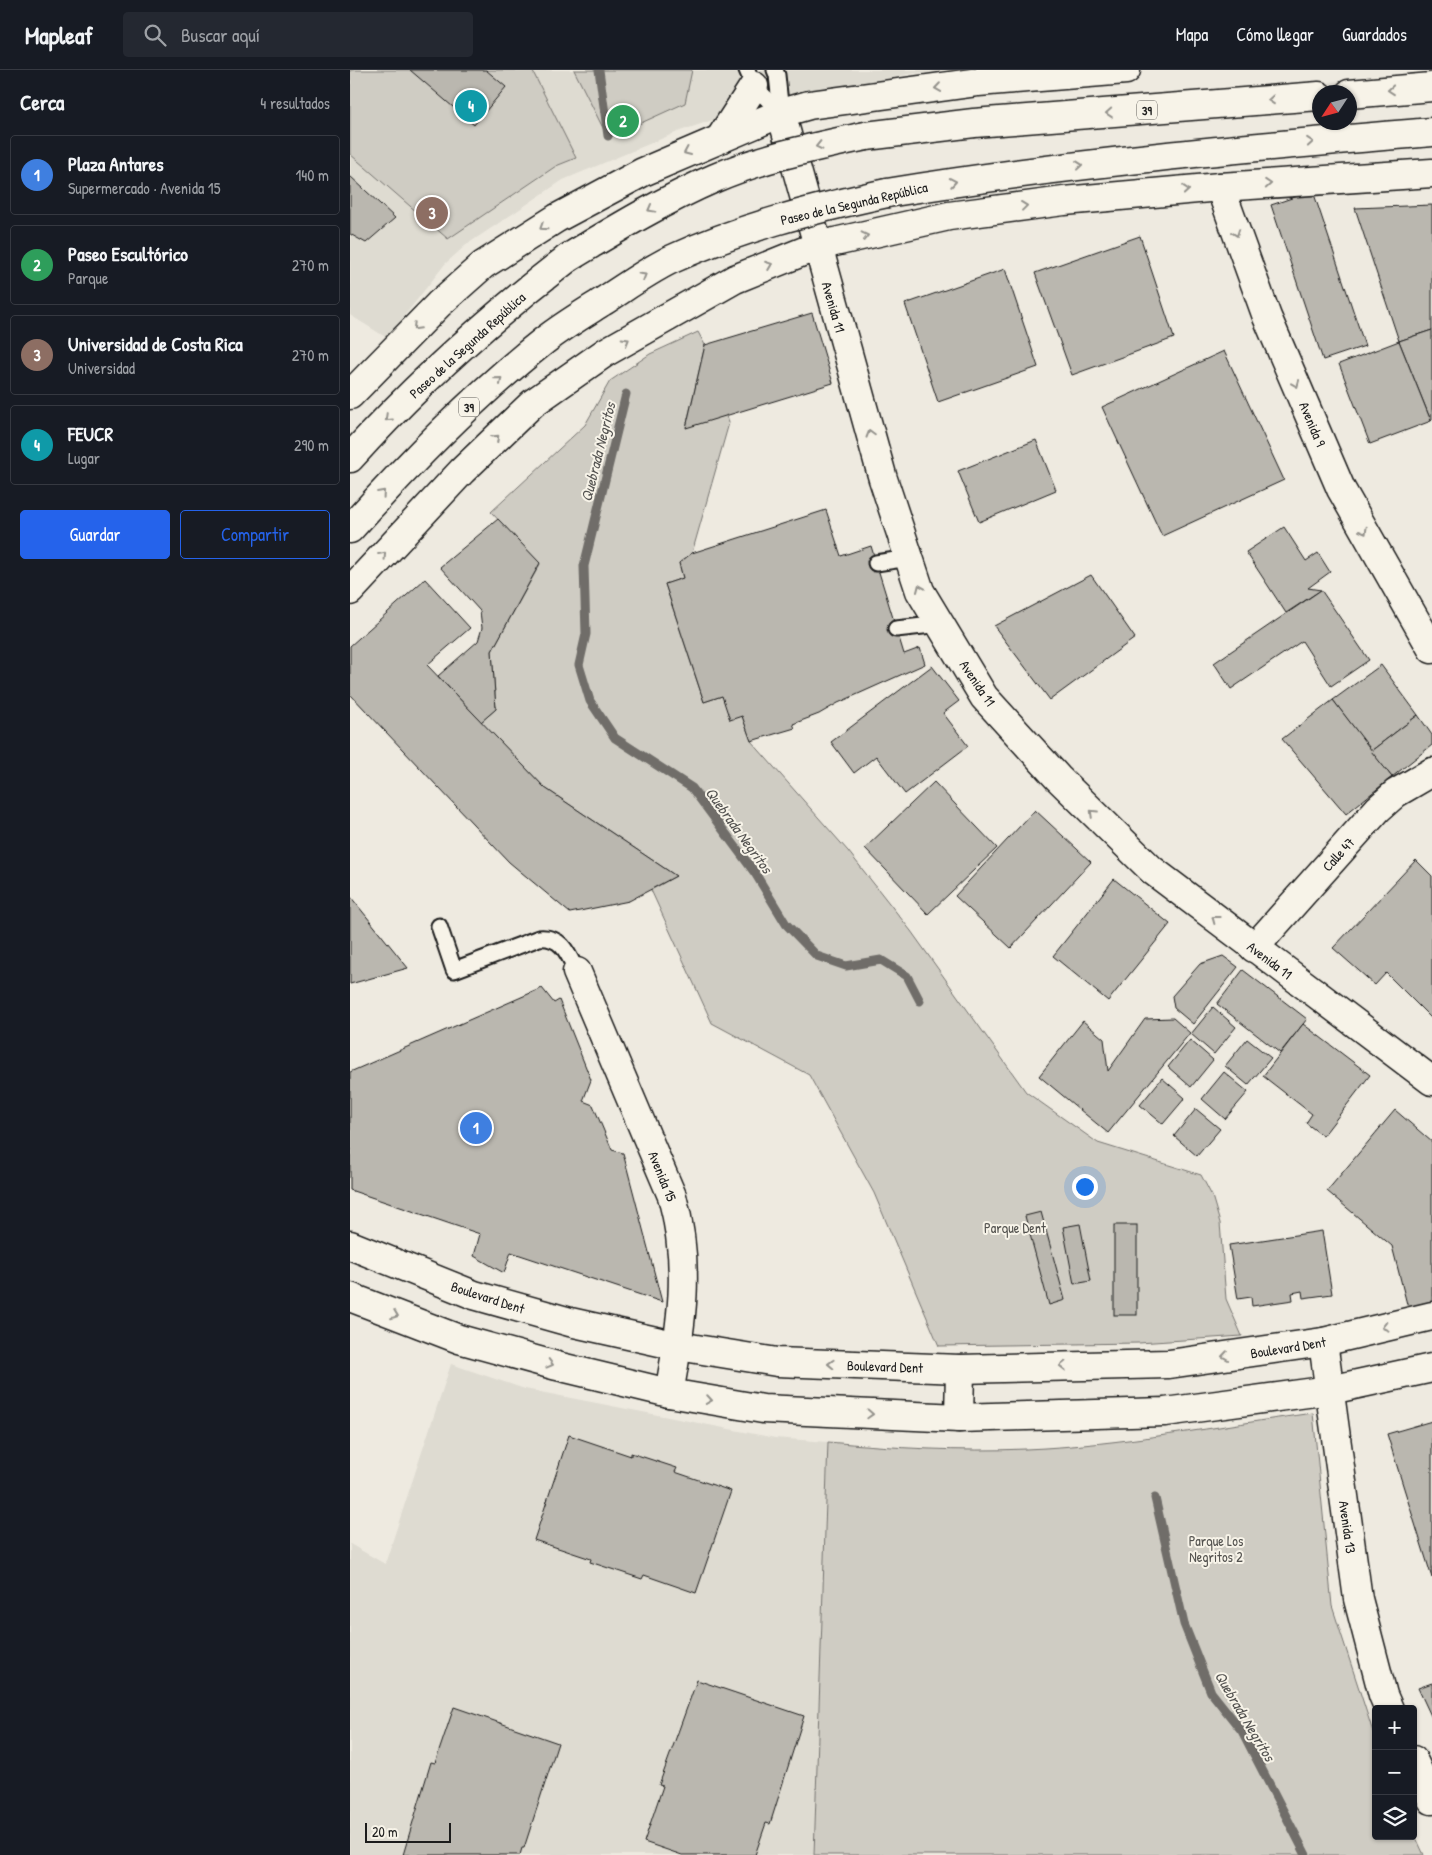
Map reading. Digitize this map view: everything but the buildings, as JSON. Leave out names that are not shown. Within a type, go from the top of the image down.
[{"type":"main road","points":[[350,396],[439,304],[483,265],[558,218],[617,186],[722,137],[781,113],[809,105],[978,82],[1126,70]]},
{"type":"main road","points":[[722,137],[758,75]]},
{"type":"main road","points":[[1357,93],[1432,87]]},
{"type":"main road","name":"Paseo de la Segunda República","points":[[350,458],[453,355],[512,301],[568,258],[652,208],[716,177],[782,155],[866,136],[974,123],[1312,97]]},
{"type":"main road","name":"Avenida 11","points":[[781,113],[883,479],[920,591],[984,696],[1058,778],[1152,870],[1432,1081]]},
{"type":"main road","name":"Paseo de la Segunda República","points":[[350,529],[412,460],[491,386],[545,340],[668,261],[740,231],[811,209],[887,193],[996,175],[1209,151],[1432,132]]},
{"type":"main road","points":[[350,591],[462,471],[533,403],[606,352],[735,278],[817,246],[949,216],[1064,201],[1220,187],[1432,173]]},
{"type":"main road","name":"Avenida 9","points":[[1220,187],[1267,317],[1341,489],[1432,649]]},
{"type":"main road","name":"Calle 47","points":[[1254,948],[1378,809],[1396,793],[1432,772]]},
{"type":"main road","name":"Avenida 15","points":[[577,972],[672,1196],[679,1219],[685,1270],[678,1346],[669,1393]]},
{"type":"main road","name":"Boulevard Dent","points":[[350,1246],[474,1295],[570,1322],[678,1346],[776,1362],[960,1369],[1169,1364],[1322,1342],[1432,1316]]},
{"type":"main road","points":[[350,1298],[459,1339],[669,1393],[764,1409],[959,1418],[1165,1412],[1330,1390],[1432,1368]]},
{"type":"main road","name":"Avenida 13","points":[[1322,1342],[1358,1599],[1383,1695],[1388,1705]]},
{"type":"main road","points":[[959,1418],[960,1369]]},
{"type":"main road","points":[[1417,1768],[1432,1800]]},
{"type":"lane","points":[[758,75],[777,75],[781,113]]},
{"type":"lane","points":[[758,75],[781,113]]},
{"type":"lane","points":[[876,562],[910,558]]},
{"type":"lane","points":[[896,629],[940,624]]},
{"type":"lane","points":[[439,926],[454,970],[538,938],[547,938],[562,945],[577,972]]},
{"type":"shaded area","points":[[350,70],[959,70],[910,74],[770,101],[680,131],[563,180],[466,245],[445,264],[387,338],[350,315]]},
{"type":"shaded area","points":[[451,1364],[525,1389],[775,1438],[828,1442],[814,1855],[350,1855],[350,1544],[385,1564]]},
{"type":"green space","points":[[350,70],[532,70],[576,158],[556,166],[448,239],[350,154]]},
{"type":"green space","points":[[574,70],[692,70],[685,103],[608,138]]},
{"type":"green space","name":"Parque Dent","points":[[698,332],[705,345],[686,427],[727,415],[729,423],[692,553],[679,563],[683,578],[665,584],[704,702],[722,696],[742,716],[751,741],[848,851],[911,931],[1026,1092],[1098,1143],[1201,1175],[1212,1196],[1220,1223],[1226,1299],[1242,1336],[1139,1343],[939,1346],[874,1193],[809,1075],[712,1023],[651,890],[676,876],[545,788],[481,722],[496,709],[492,651],[540,564],[491,512],[585,425],[610,381],[650,354]]},
{"type":"green space","name":"Parque Los Negritos 2","points":[[1313,1413],[1332,1606],[1372,1729],[1372,1840],[1417,1840],[1424,1855],[814,1855],[828,1442],[927,1449],[976,1450],[1062,1447],[1134,1439]]},
{"type":"waterway","name":"Quebrada Negritos","points":[[599,70],[608,136]]},
{"type":"waterway","name":"Quebrada Negritos","points":[[626,394],[584,566],[586,634],[579,665],[590,701],[615,738],[692,788],[755,873],[786,924],[817,956],[846,966],[881,960],[907,976],[920,1001]]},
{"type":"waterway","name":"Quebrada Negritos","points":[[1155,1498],[1184,1624],[1211,1692],[1242,1731],[1306,1855]]},
{"type":"place","name":"FEUCR","points":[[471,106]]},
{"type":"place","name":"Paseo Escultórico","points":[[623,121]]},
{"type":"place","name":"Universidad de Costa Rica","points":[[432,213]]},
{"type":"place","name":"Plaza Antares","points":[[476,1128]]}]
